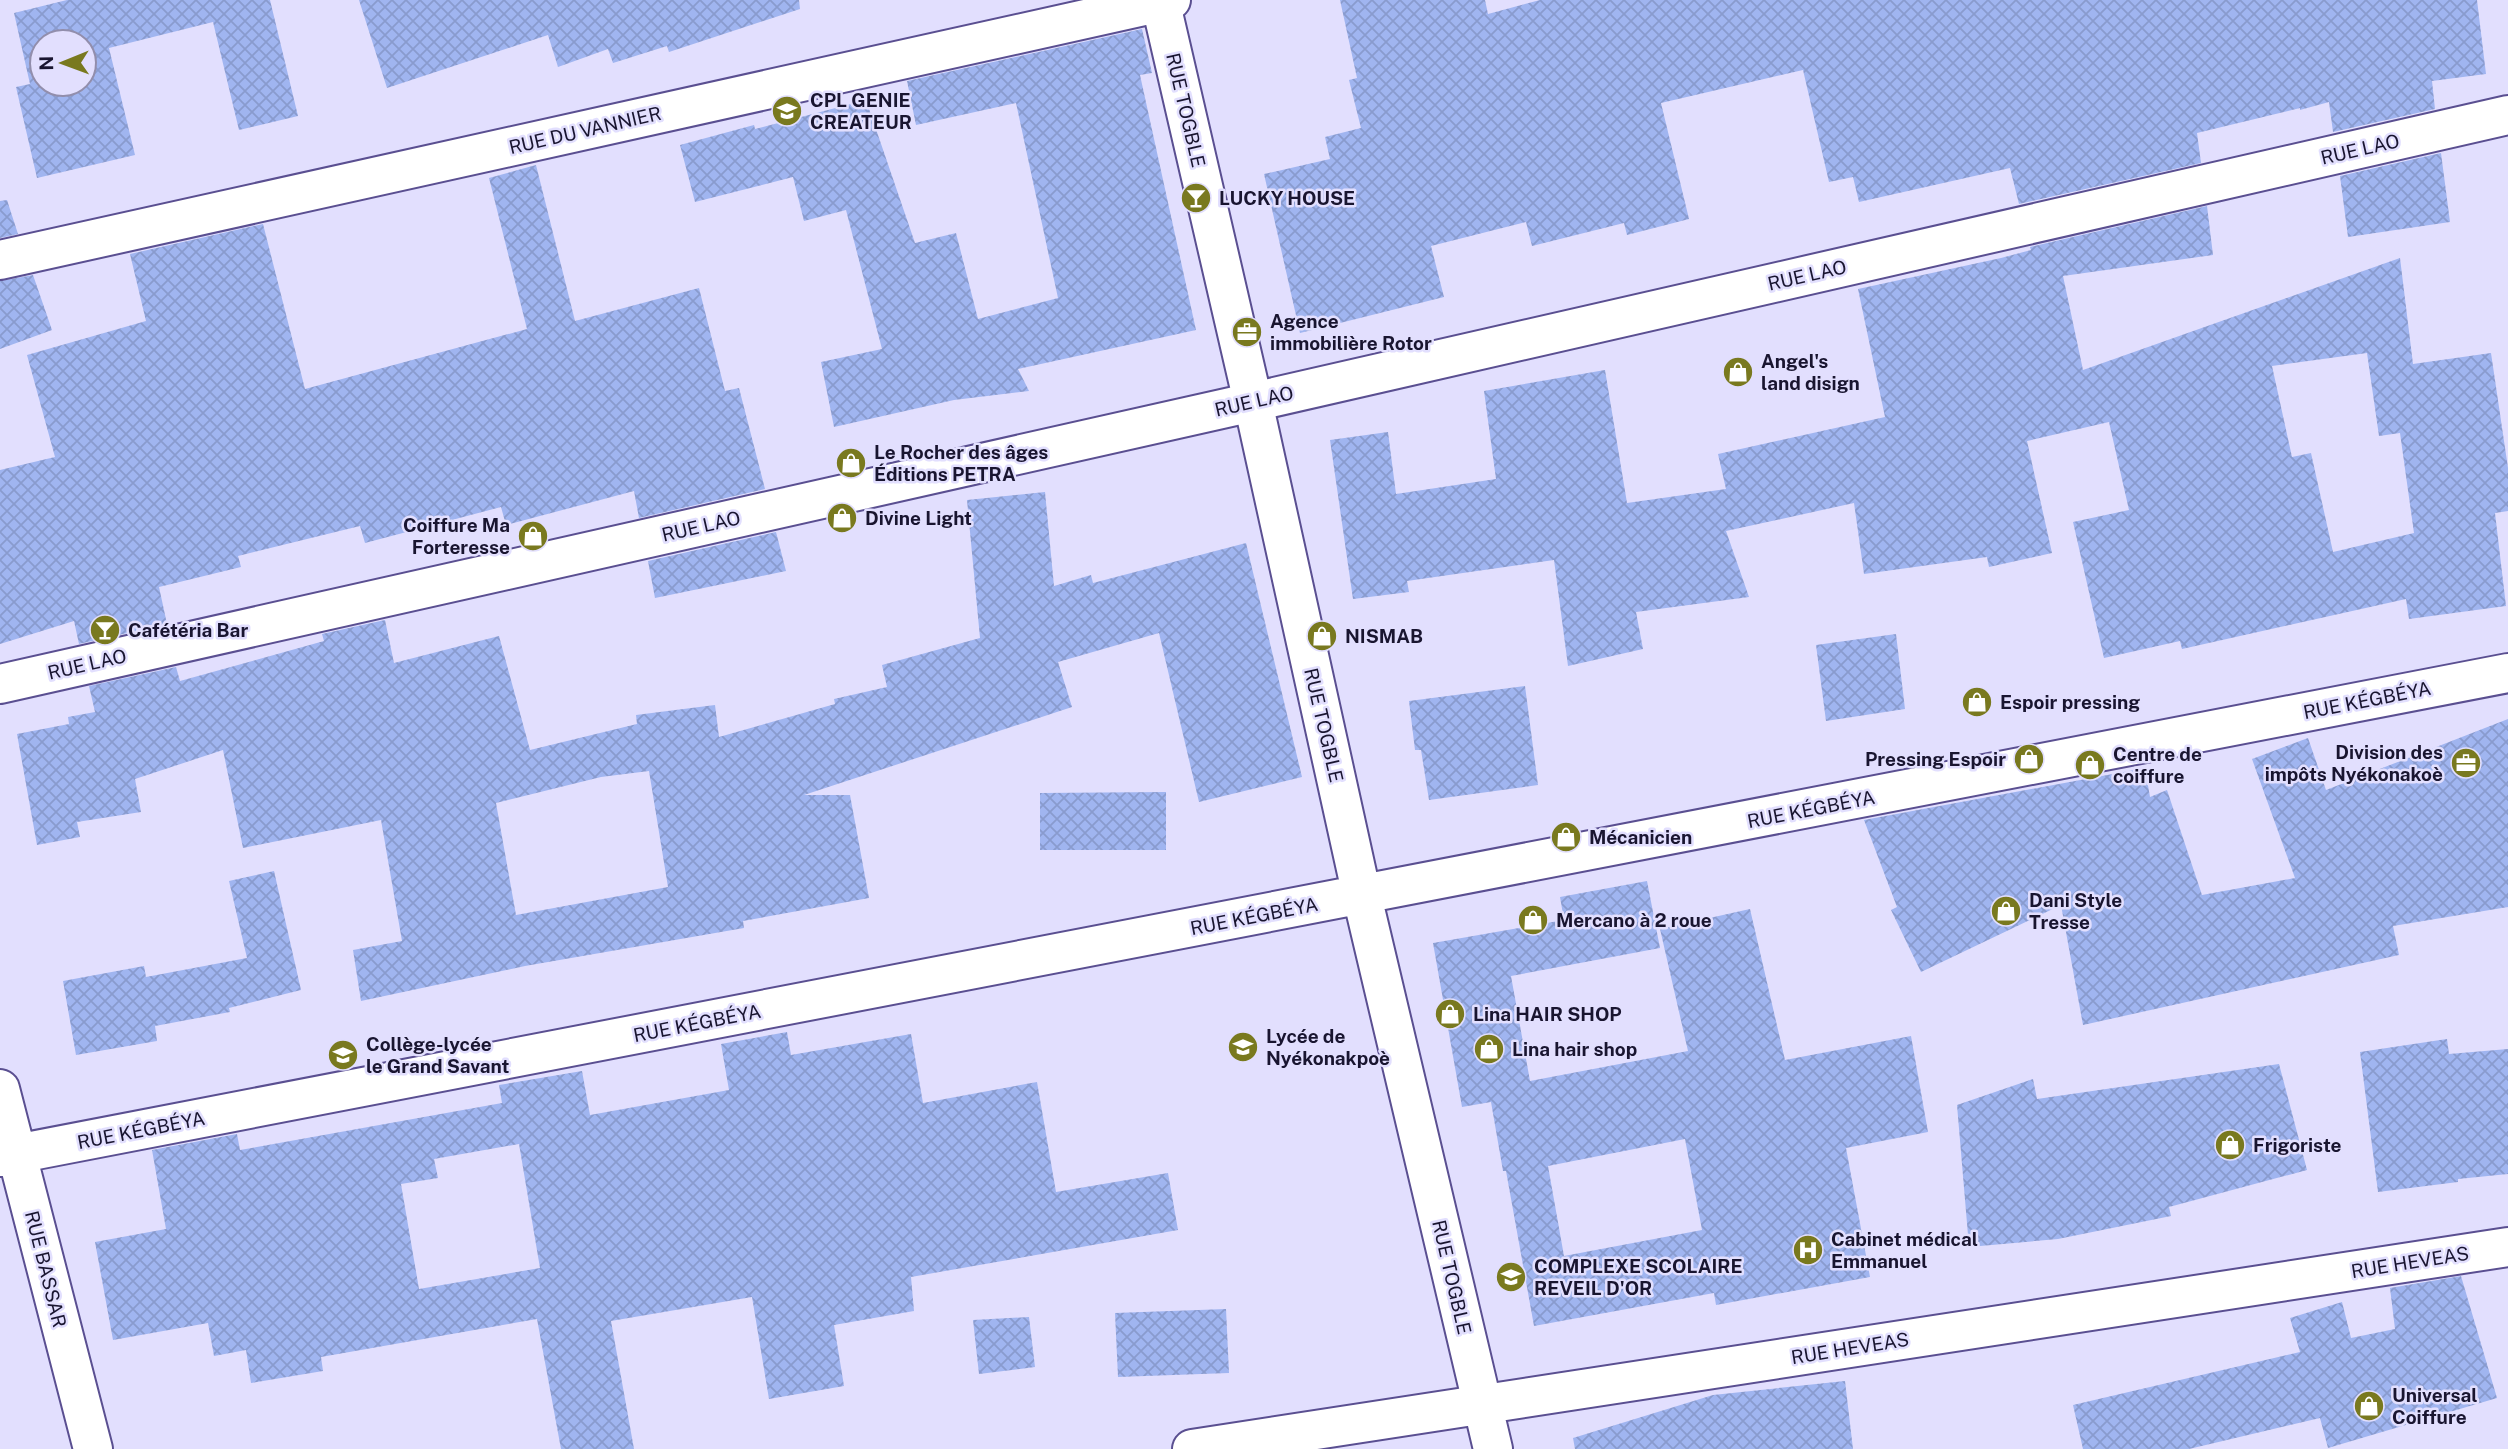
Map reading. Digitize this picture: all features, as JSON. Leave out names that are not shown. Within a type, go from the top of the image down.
[{"type":"street","name":"RUE DU VANNIER","points":[[0,260],[1164,1]]},
{"type":"street","name":"RUE TOGBLE","points":[[1164,1],[1362,896],[1493,1449]]},
{"type":"street","name":"RUE LAO","points":[[0,684],[1253,402],[2508,115]]},
{"type":"street","name":"RUE KÉGBÉYA","points":[[8,1155],[2508,673]]},
{"type":"street","name":"RUE BASSAR","points":[[0,1089],[8,1155],[93,1449]]},
{"type":"street","name":"RUE HEVEAS","points":[[1192,1449],[2508,1247]]},
{"type":"building","points":[[67,0],[270,0],[298,116],[239,130],[213,22],[109,48],[135,155],[37,178],[16,87],[28,84],[28,98],[98,98],[98,28],[28,28],[28,75],[14,13]]},
{"type":"building","points":[[359,0],[799,0],[800,9],[669,52],[667,46],[613,63],[608,49],[558,67],[548,35],[387,88]]},
{"type":"building","points":[[1340,0],[1485,0],[1488,14],[1540,0],[2477,0],[2486,74],[2432,81],[2435,109],[2333,132],[2329,102],[2197,133],[2201,163],[2019,204],[2010,168],[1859,202],[1853,177],[1829,182],[1803,70],[1661,103],[1689,219],[1627,235],[1624,223],[1532,246],[1526,222],[1431,246],[1444,297],[1300,333],[1264,174],[1330,159],[1325,137],[1361,128],[1349,80],[1357,78]]},
{"type":"building","points":[[1142,29],[1152,73],[1140,75],[1196,330],[1018,369],[1029,391],[954,400],[834,427],[821,362],[882,349],[846,210],[804,221],[793,177],[695,202],[680,145],[866,100],[915,243],[956,233],[978,319],[1058,298],[1016,103],[916,125],[907,81]]},
{"type":"building","points":[[2441,153],[2450,222],[2348,237],[2340,176]]},
{"type":"building","points":[[536,165],[575,321],[699,288],[725,391],[739,388],[765,489],[639,518],[634,491],[506,525],[501,507],[365,543],[360,526],[238,556],[241,567],[159,587],[167,624],[79,644],[74,621],[0,644],[0,470],[55,457],[27,355],[146,321],[130,254],[263,224],[305,389],[527,329],[489,178]]},
{"type":"building","points":[[7,200],[18,234],[0,238],[0,201]]},
{"type":"building","points":[[2207,206],[2213,255],[2063,276],[2083,370],[2400,258],[2413,364],[2491,353],[2508,468],[2508,511],[2495,513],[2506,606],[2409,619],[2406,599],[2182,649],[2180,641],[2104,658],[2073,522],[2129,510],[2109,422],[2027,441],[2052,553],[1989,567],[1987,557],[1864,574],[1854,503],[1726,531],[1749,597],[1636,612],[1643,649],[1568,666],[1554,560],[1407,581],[1409,592],[1353,599],[1330,440],[1388,432],[1396,494],[1496,479],[1484,391],[1605,370],[1627,503],[1726,489],[1718,454],[1885,417],[1858,289],[2001,258],[2031,250],[2030,247]],"holes":[[[2367,353],[2379,436],[2400,433],[2414,533],[2333,552],[2311,453],[2292,457],[2272,366]]]},
{"type":"building","points":[[33,275],[52,330],[0,349],[0,281]]},
{"type":"building","points":[[1045,492],[1054,586],[1091,575],[1093,583],[1246,543],[1302,777],[1199,802],[1159,633],[1058,662],[1072,707],[804,795],[850,795],[869,898],[743,921],[744,928],[525,966],[361,1001],[353,950],[402,941],[381,820],[243,848],[223,750],[135,779],[141,812],[77,822],[80,837],[37,845],[17,734],[69,724],[68,717],[95,712],[89,686],[176,667],[180,681],[324,641],[322,634],[385,620],[394,663],[499,636],[530,750],[637,724],[636,715],[715,705],[719,737],[835,704],[834,699],[887,687],[882,665],[980,638],[967,500]],"holes":[[[649,771],[668,887],[516,915],[496,803],[601,777]]]},
{"type":"building","points":[[776,532],[786,571],[655,598],[648,561]]},
{"type":"building","points":[[1896,634],[1905,709],[1826,721],[1816,645]]},
{"type":"building","points":[[1525,686],[1538,785],[1429,800],[1421,750],[1415,750],[1409,701]]},
{"type":"building","points":[[2508,719],[2508,907],[2393,926],[2399,955],[2083,1025],[2061,905],[1921,972],[1891,910],[1897,907],[1864,820],[2145,768],[2150,797],[2167,790],[2202,895],[2295,878],[2252,759],[2308,738],[2326,790]]},
{"type":"building","points":[[1166,792],[1166,850],[1040,850],[1040,793]]},
{"type":"building","points":[[274,871],[301,990],[229,1008],[230,1012],[155,1026],[157,1041],[76,1055],[63,981],[144,966],[146,977],[247,958],[229,881]]},
{"type":"building","points":[[1647,881],[1660,948],[1511,976],[1530,1081],[1688,1051],[1660,929],[1750,909],[1785,1060],[1911,1036],[1928,1132],[1846,1148],[1870,1277],[1716,1305],[1714,1293],[1534,1326],[1491,1102],[1462,1107],[1433,943],[1564,920],[1560,897]],"holes":[[[1685,1139],[1702,1230],[1564,1256],[1548,1166]]]},
{"type":"building","points":[[787,1032],[791,1055],[911,1034],[923,1103],[1037,1082],[1056,1192],[1168,1173],[1178,1230],[911,1277],[914,1311],[834,1325],[844,1386],[769,1399],[752,1297],[611,1321],[634,1449],[561,1449],[537,1319],[321,1357],[323,1371],[251,1383],[246,1350],[214,1356],[208,1323],[113,1340],[95,1242],[166,1229],[152,1150],[237,1134],[240,1150],[502,1103],[499,1085],[582,1071],[590,1115],[729,1090],[721,1044]],"holes":[[[519,1144],[540,1268],[419,1289],[401,1184],[438,1178],[434,1159]]]},
{"type":"building","points":[[2447,1039],[2449,1054],[2508,1049],[2508,1174],[2378,1192],[2360,1052]]},
{"type":"building","points":[[2279,1064],[2307,1170],[2169,1207],[2171,1216],[2058,1239],[1969,1247],[1957,1105],[2033,1079],[2037,1099]]},
{"type":"building","points":[[2461,1276],[2497,1398],[2328,1448],[2320,1418],[2189,1449],[2083,1449],[2073,1405],[2300,1352],[2290,1318],[2342,1302],[2351,1338],[2395,1329],[2390,1288]]},
{"type":"building","points":[[1226,1309],[1229,1373],[1118,1377],[1115,1313]]},
{"type":"building","points":[[1029,1317],[1035,1367],[979,1374],[973,1320]]},
{"type":"building","points":[[1845,1381],[1853,1449],[1575,1449],[1573,1438],[1713,1395]]},
{"type":"place","name":"CPL GENIE CREATEUR","points":[[787,111]]},
{"type":"place","name":"LUCKY HOUSE","points":[[1196,198]]},
{"type":"place","name":"Agence immobilière Rotor","points":[[1247,332]]},
{"type":"place","name":"Angel's land disign","points":[[1738,372]]},
{"type":"place","name":"Le Rocher des âges Éditions PETRA","points":[[851,463]]},
{"type":"place","name":"Divine Light","points":[[842,518]]},
{"type":"place","name":"Coiffure Ma Forteresse","points":[[533,536]]},
{"type":"place","name":"Cafétéria Bar","points":[[105,630]]},
{"type":"place","name":"NISMAB","points":[[1322,636]]},
{"type":"place","name":"Espoir pressing","points":[[1977,702]]},
{"type":"place","name":"Pressing Espoir","points":[[2029,759]]},
{"type":"place","name":"Division des impôts Nyékonakoè","points":[[2466,763]]},
{"type":"place","name":"Centre de coiffure","points":[[2090,765]]},
{"type":"place","name":"Mécanicien","points":[[1566,837]]},
{"type":"place","name":"Dani Style Tresse","points":[[2006,911]]},
{"type":"place","name":"Mercano à 2 roue","points":[[1533,920]]},
{"type":"place","name":"Lina HAIR SHOP","points":[[1450,1014]]},
{"type":"place","name":"Lycée de Nyékonakpoè","points":[[1243,1047]]},
{"type":"place","name":"Lina hair shop","points":[[1489,1049]]},
{"type":"place","name":"Collège-lycée le Grand Savant","points":[[343,1055]]},
{"type":"place","name":"Frigoriste","points":[[2230,1145]]},
{"type":"place","name":"Cabinet médical Emmanuel","points":[[1808,1250]]},
{"type":"place","name":"COMPLEXE SCOLAIRE REVEIL D'OR","points":[[1511,1277]]},
{"type":"place","name":"Universal Coiffure","points":[[2369,1406]]}]
